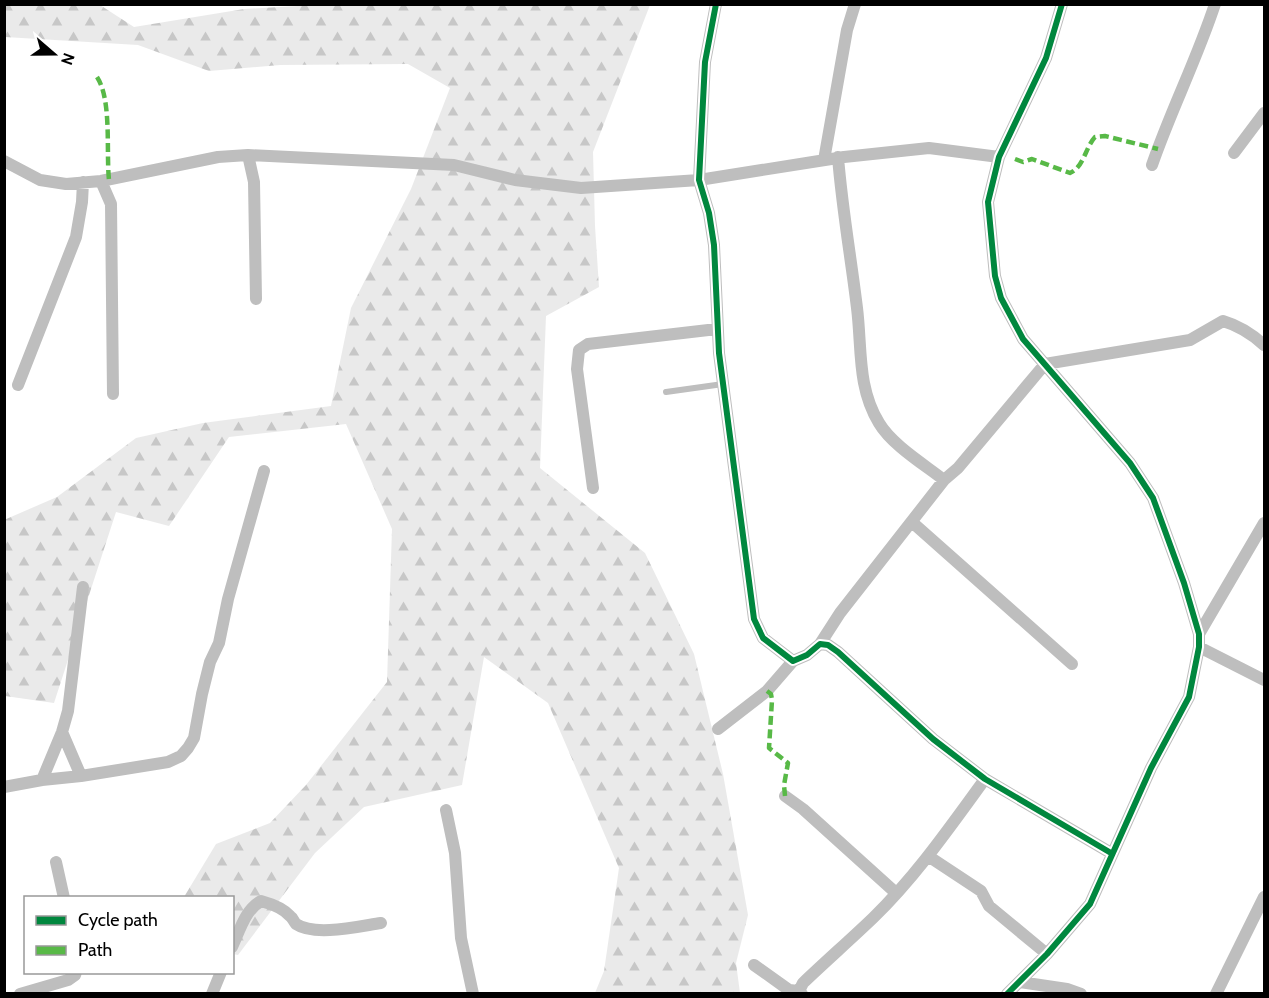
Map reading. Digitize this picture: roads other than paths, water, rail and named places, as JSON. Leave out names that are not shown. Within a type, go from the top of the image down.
[{"type":"street","points":[[716,4],[705,62],[699,180],[709,213],[714,245],[717,330],[754,619],[763,638],[793,661]]},
{"type":"street","points":[[824,160],[847,30],[855,4]]},
{"type":"street","points":[[1006,993],[1047,954],[1090,904],[1151,768],[1189,697],[1199,647],[1199,634],[1154,498],[1130,463],[1023,339],[1001,298],[995,276],[988,202],[999,158],[1046,58],[1062,4]]},
{"type":"street","points":[[1152,165],[1163,131],[1207,29],[1215,4]]},
{"type":"street","points":[[1234,153],[1264,113]]},
{"type":"street","points":[[4,161],[40,180],[66,184],[101,181],[218,157],[248,155],[454,165],[515,180],[581,188],[699,180],[838,157],[929,148],[999,158]]},
{"type":"street","points":[[248,155],[254,182],[256,299]]},
{"type":"street","points":[[838,157],[857,311],[861,373],[868,402],[880,426],[910,454],[944,480]]},
{"type":"street","points":[[101,181],[111,204],[113,393]]},
{"type":"street","points":[[18,385],[76,237],[83,182]]},
{"type":"street","points":[[718,729],[767,691],[793,661],[807,655],[820,644],[840,614],[913,523],[944,480],[1045,364],[1190,340],[1223,321],[1250,333],[1264,345]]},
{"type":"street","points":[[593,488],[577,369],[579,350],[588,344],[717,330]]},
{"type":"street","points":[[4,787],[168,762],[181,756],[188,748],[198,726],[204,683],[210,662],[219,644],[228,599],[264,471]]},
{"type":"street","points":[[913,523],[1072,664]]},
{"type":"street","points":[[1199,634],[1264,523]]},
{"type":"street","points":[[42,780],[68,711],[82,587]]},
{"type":"street","points":[[820,644],[828,645],[838,652],[933,739],[985,779],[1112,853]]},
{"type":"street","points":[[1199,647],[1264,680]]},
{"type":"street","points":[[62,732],[81,776]]},
{"type":"street","points":[[754,965],[789,990],[801,992],[802,983],[874,917],[928,856],[985,779]]},
{"type":"street","points":[[785,796],[896,893]]},
{"type":"street","points":[[446,810],[455,853],[461,938],[473,993]]},
{"type":"street","points":[[928,856],[981,891],[988,906],[1047,954]]},
{"type":"street","points":[[56,862],[64,896]]},
{"type":"street","points":[[1216,993],[1260,916],[1264,897]]},
{"type":"street","points":[[234,942],[247,913],[252,906],[261,901],[274,904],[289,914],[297,924],[308,928],[325,931],[381,923]]},
{"type":"street","points":[[20,993],[68,980],[75,974]]},
{"type":"street","points":[[212,993],[220,974]]},
{"type":"street","points":[[1020,982],[1081,993]]},
{"type":"lane","points":[[666,392],[723,384]]}]
